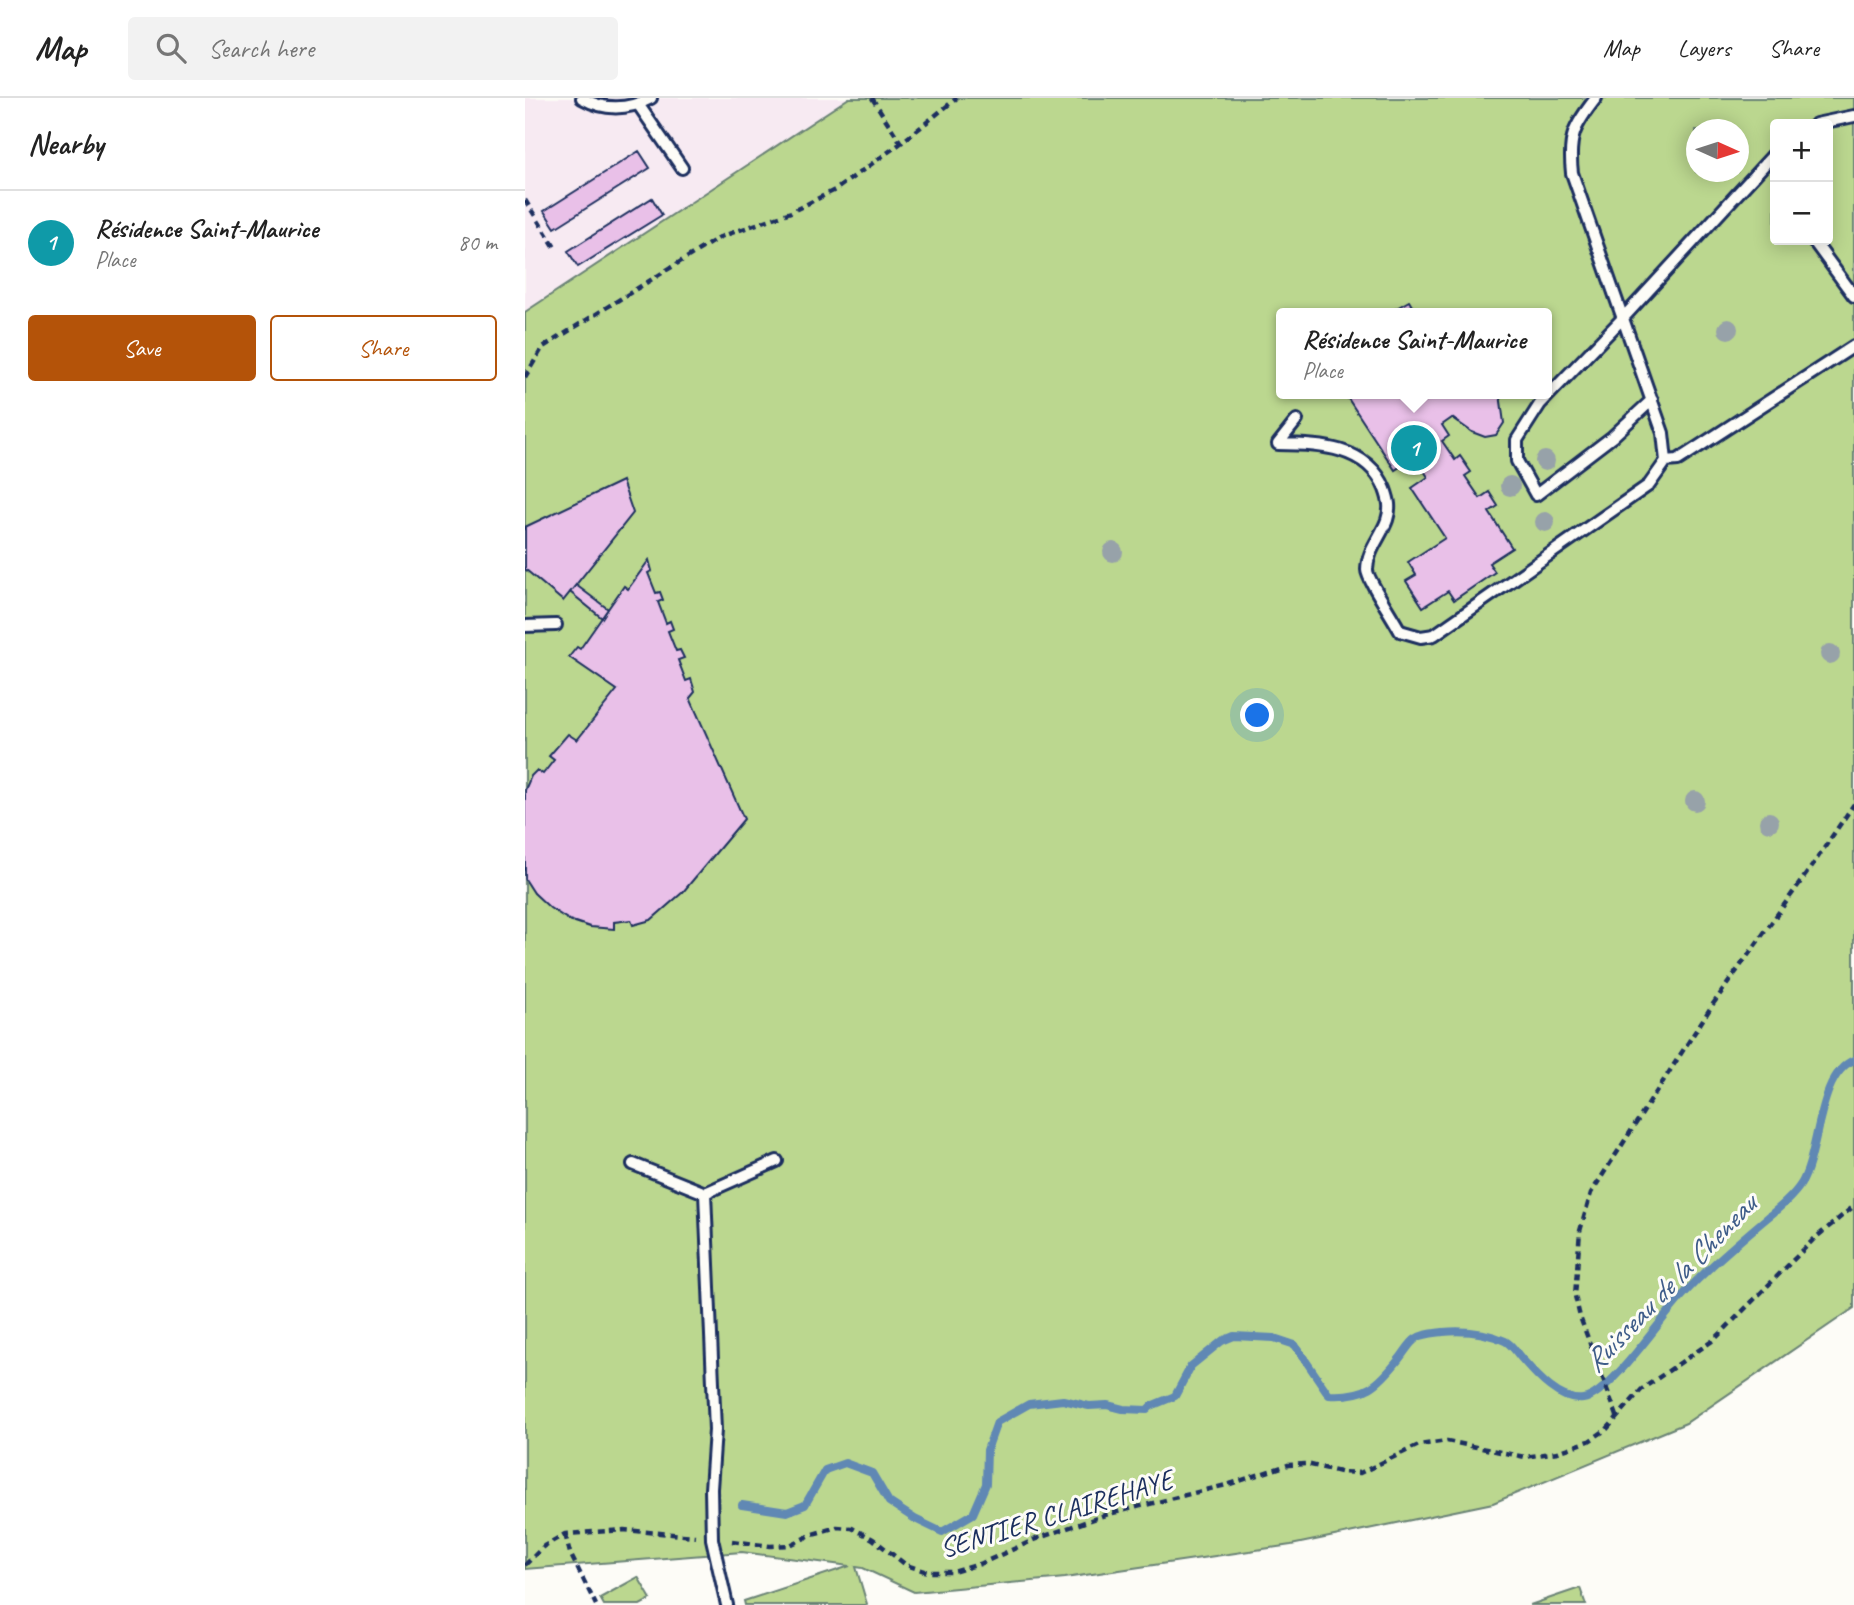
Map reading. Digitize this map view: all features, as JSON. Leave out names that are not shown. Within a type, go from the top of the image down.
[{"type":"lane","points":[[582,98],[604,107],[625,108],[651,98]]},
{"type":"lane","points":[[1297,420],[1278,444],[1317,445],[1345,452],[1365,462],[1381,478],[1390,503],[1387,519],[1369,555],[1367,573],[1400,631],[1421,637],[1434,635],[1649,485],[1666,461],[1664,433],[1572,173],[1569,145],[1582,115],[1596,98]]},
{"type":"lane","points":[[638,104],[682,168]]},
{"type":"lane","points":[[1833,121],[1854,116]]},
{"type":"lane","points":[[1552,392],[1770,158]]},
{"type":"lane","points":[[1817,245],[1854,296]]},
{"type":"lane","points":[[1666,461],[1678,460],[1854,346]]},
{"type":"lane","points":[[1545,399],[1517,440],[1517,461],[1537,495],[1612,437],[1652,401]]},
{"type":"lane","points":[[525,626],[556,625]]},
{"type":"lane","points":[[633,1164],[705,1193],[777,1161]]},
{"type":"lane","points":[[705,1193],[715,1430],[711,1489],[712,1539],[727,1605]]},
{"type":"path","points":[[872,98],[901,143]]},
{"type":"path","points":[[525,377],[543,347],[720,237],[791,212],[835,190],[901,143],[957,98]]},
{"type":"path","points":[[525,200],[556,249]]},
{"type":"path","points":[[1617,1416],[1580,1317],[1575,1296],[1580,1231],[1591,1193],[1713,1004],[1854,804]]},
{"type":"path","points":[[1617,1416],[1642,1389],[1715,1339],[1814,1239],[1854,1206]]},
{"type":"path","name":"SENTIER CLAIREHAYE","points":[[565,1534],[624,1530],[770,1546],[790,1545],[837,1527],[852,1528],[873,1539],[906,1565],[928,1572],[953,1572],[1105,1515],[1230,1484],[1288,1465],[1307,1464],[1341,1472],[1360,1473],[1419,1445],[1447,1441],[1525,1457],[1557,1452],[1589,1441],[1607,1429],[1617,1416]]},
{"type":"path","points":[[525,1565],[544,1546],[565,1534],[571,1553],[596,1605]]},
{"type":"shaded area","points":[[525,98],[849,98],[525,312]]},
{"type":"green space","points":[[849,98],[1854,98],[1854,1308],[1686,1423],[1493,1503],[1291,1545],[1065,1578],[914,1592],[856,1567],[866,1605],[745,1605],[744,1601],[850,1566],[742,1552],[525,1569],[525,312]]},
{"type":"green space","points":[[638,1577],[651,1599],[640,1605],[604,1605],[600,1598]]},
{"type":"green space","points":[[1580,1588],[1586,1605],[1530,1605]]},
{"type":"building","points":[[639,151],[650,168],[555,228],[544,211]]},
{"type":"building","points":[[652,198],[662,215],[578,267],[568,251]]},
{"type":"building","points":[[1409,301],[1413,308],[1397,308]]},
{"type":"building","points":[[1348,399],[1501,399],[1504,423],[1496,435],[1485,437],[1472,432],[1452,418],[1442,425],[1449,436],[1442,441],[1455,460],[1460,456],[1471,472],[1465,476],[1480,498],[1489,492],[1498,506],[1489,512],[1512,548],[1489,563],[1495,572],[1454,600],[1448,591],[1423,607],[1406,581],[1416,575],[1408,562],[1445,538],[1412,488],[1428,477],[1415,457],[1395,470]]},
{"type":"building","points":[[622,481],[633,513],[563,601],[525,569],[525,527]]},
{"type":"building","points":[[649,560],[652,571],[648,573],[656,593],[660,592],[663,600],[658,602],[666,623],[670,621],[673,629],[668,631],[676,651],[680,650],[684,658],[678,660],[686,681],[691,679],[695,692],[690,698],[744,819],[683,892],[651,920],[633,925],[631,920],[614,922],[614,929],[590,927],[569,920],[550,908],[534,893],[525,879],[525,790],[531,776],[537,770],[543,774],[554,760],[549,756],[568,734],[577,740],[617,690],[569,657],[577,647],[580,649],[624,586],[628,589]]},
{"type":"building","points":[[576,585],[608,609],[602,618],[570,592]]},
{"type":"waterway","name":"Ruisseau de la Cheneau","points":[[742,1505],[787,1512],[805,1505],[825,1470],[845,1463],[872,1473],[889,1502],[942,1532],[973,1514],[986,1484],[987,1450],[997,1422],[1029,1404],[1063,1400],[1089,1406],[1107,1405],[1147,1410],[1175,1396],[1191,1366],[1222,1341],[1234,1336],[1274,1338],[1295,1345],[1329,1395],[1362,1392],[1378,1383],[1419,1337],[1459,1331],[1482,1334],[1508,1342],[1542,1380],[1566,1396],[1583,1399],[1593,1395],[1617,1374],[1700,1277],[1797,1190],[1807,1170],[1833,1081],[1842,1068],[1854,1060]]},
{"type":"place","name":"Résidence Saint-Maurice","points":[[1414,448]]}]
